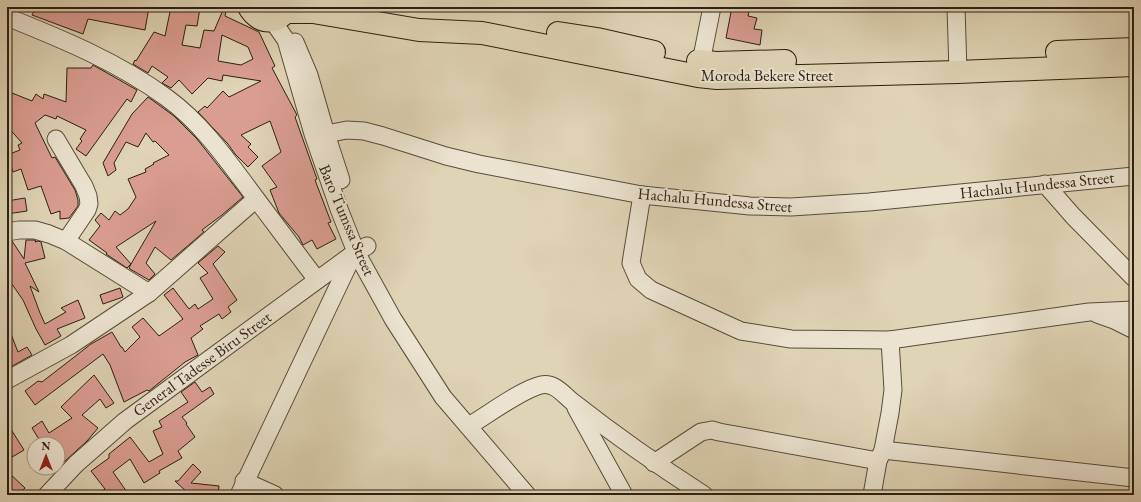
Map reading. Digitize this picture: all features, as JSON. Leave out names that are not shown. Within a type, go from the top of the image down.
[{"type":"highway","name":"Moroda Bekere Street","points":[[351,7],[419,25]]},
{"type":"highway","name":"Moroda Bekere Street","points":[[268,12],[313,12],[419,25],[483,26],[597,39],[699,69],[731,62],[1134,65]]},
{"type":"highway","name":"Moroda Bekere Street","points":[[958,64],[1134,49]]},
{"type":"street","points":[[699,69],[712,7]]},
{"type":"street","points":[[956,7],[958,64]]},
{"type":"street","name":"Baro Tumssa Street","points":[[268,12],[310,75],[326,134],[347,198],[359,251],[398,307],[483,444]]},
{"type":"street","name":"Baro Tumssa Street","points":[[268,12],[286,40],[312,134],[339,209],[393,318],[443,396],[521,493]]},
{"type":"street","points":[[7,17],[110,62],[168,98],[213,142],[233,166],[317,280]]},
{"type":"street","name":"Hachalu Hundessa Street","points":[[326,134],[347,130],[364,132],[383,136],[446,156],[478,164],[642,195],[750,206],[791,207],[870,202],[1134,176]]},
{"type":"street","points":[[56,140],[84,186],[89,204],[87,210],[66,241]]},
{"type":"street","points":[[1045,184],[1073,216],[1134,278]]},
{"type":"street","points":[[642,195],[631,263],[638,279],[651,290],[741,331],[791,338],[890,340],[1089,312],[1134,310]]},
{"type":"street","points":[[7,380],[71,345],[149,293],[256,199]]},
{"type":"street","points":[[7,232],[35,230],[66,241],[149,293]]},
{"type":"street","points":[[275,495],[242,488],[359,251]]},
{"type":"street","name":"General Tadesse Biru Street","points":[[47,495],[76,464],[125,421],[317,280],[359,251]]},
{"type":"street","points":[[1089,312],[1114,320],[1134,330]]},
{"type":"street","points":[[872,495],[890,413],[893,390],[890,340]]},
{"type":"street","points":[[472,424],[525,392],[542,385],[551,385],[558,388],[572,402],[654,463],[704,495]]},
{"type":"street","points":[[572,402],[624,495]]},
{"type":"street","points":[[654,463],[701,432],[712,430],[881,455],[1134,478]]},
{"type":"building","points":[[36,7],[149,7],[145,30],[88,19],[83,34],[32,15]]},
{"type":"building","points":[[171,7],[200,8],[197,26],[186,25],[182,45],[200,48],[204,30],[214,31],[223,10],[226,11],[225,16],[259,32],[275,66],[272,68],[297,115],[295,117],[317,179],[315,180],[331,222],[328,223],[336,239],[317,249],[312,240],[303,245],[299,237],[279,213],[270,190],[277,187],[262,166],[281,152],[270,121],[241,135],[251,144],[248,147],[258,157],[248,167],[198,112],[205,106],[207,108],[223,91],[229,97],[261,81],[223,75],[222,81],[208,78],[192,94],[179,80],[171,88],[162,83],[168,77],[152,66],[148,73],[133,64],[154,32],[165,36]],"holes":[[[222,35],[248,47],[253,59],[241,65],[218,61]]]},
{"type":"building","points":[[732,7],[750,7],[748,16],[757,18],[754,29],[762,30],[760,45],[726,38]]},
{"type":"building","points":[[93,65],[137,90],[131,102],[127,99],[86,156],[76,149],[82,141],[80,139],[86,130],[57,116],[56,119],[45,115],[35,123],[52,158],[55,157],[75,190],[78,200],[78,206],[69,218],[60,219],[60,211],[51,214],[41,186],[28,190],[21,169],[13,172],[10,164],[7,165],[7,155],[20,150],[18,145],[22,143],[7,126],[7,105],[12,93],[32,101],[36,94],[43,99],[44,94],[66,102],[67,68],[91,68]]},
{"type":"building","points":[[148,97],[174,116],[197,139],[243,197],[202,230],[204,232],[171,260],[155,247],[146,263],[155,274],[149,280],[130,269],[131,264],[127,268],[89,240],[100,226],[95,220],[101,213],[109,220],[115,211],[120,215],[128,209],[136,197],[128,179],[146,172],[145,169],[154,164],[153,163],[169,155],[155,141],[153,142],[146,133],[138,147],[126,142],[114,163],[116,170],[108,176],[103,163],[132,114]],"holes":[[[156,221],[131,264],[116,247]]]},
{"type":"building","points":[[25,198],[27,211],[7,214],[7,201]]},
{"type":"building","points":[[26,240],[41,242],[45,258],[25,263],[39,292],[30,286],[45,324],[66,312],[61,308],[78,300],[85,318],[57,329],[61,336],[45,345],[23,300],[7,277],[7,242],[12,241],[24,259]]},
{"type":"building","points":[[218,246],[225,252],[213,264],[237,300],[228,307],[231,312],[222,319],[219,314],[200,326],[203,329],[191,338],[198,355],[185,362],[149,391],[147,390],[124,402],[110,365],[103,354],[35,405],[25,391],[38,381],[42,382],[91,344],[112,332],[125,352],[140,337],[132,327],[143,318],[159,336],[183,319],[164,295],[173,288],[189,309],[195,304],[198,309],[213,299],[200,278],[208,273],[198,263]]},
{"type":"building","points":[[120,288],[123,297],[103,304],[100,295]]},
{"type":"building","points":[[7,324],[18,352],[27,347],[32,355],[7,369]]},
{"type":"building","points":[[94,375],[114,403],[106,408],[100,399],[82,415],[98,428],[87,441],[66,460],[66,436],[37,436],[32,428],[42,421],[49,433],[72,418],[61,407]]},
{"type":"building","points":[[195,382],[202,392],[210,387],[214,394],[182,417],[195,437],[178,451],[182,458],[159,471],[160,473],[144,483],[130,459],[113,472],[129,495],[96,495],[105,489],[91,471],[109,458],[109,454],[130,437],[149,462],[163,454],[153,431],[162,427],[159,421],[188,402],[181,392]]},
{"type":"building","points":[[7,423],[24,450],[7,460]]},
{"type":"building","points":[[193,464],[201,472],[191,483],[219,486],[218,495],[189,494],[175,481],[178,481]]},
{"type":"building","points":[[7,471],[25,488],[23,490],[31,495],[7,495]]}]
